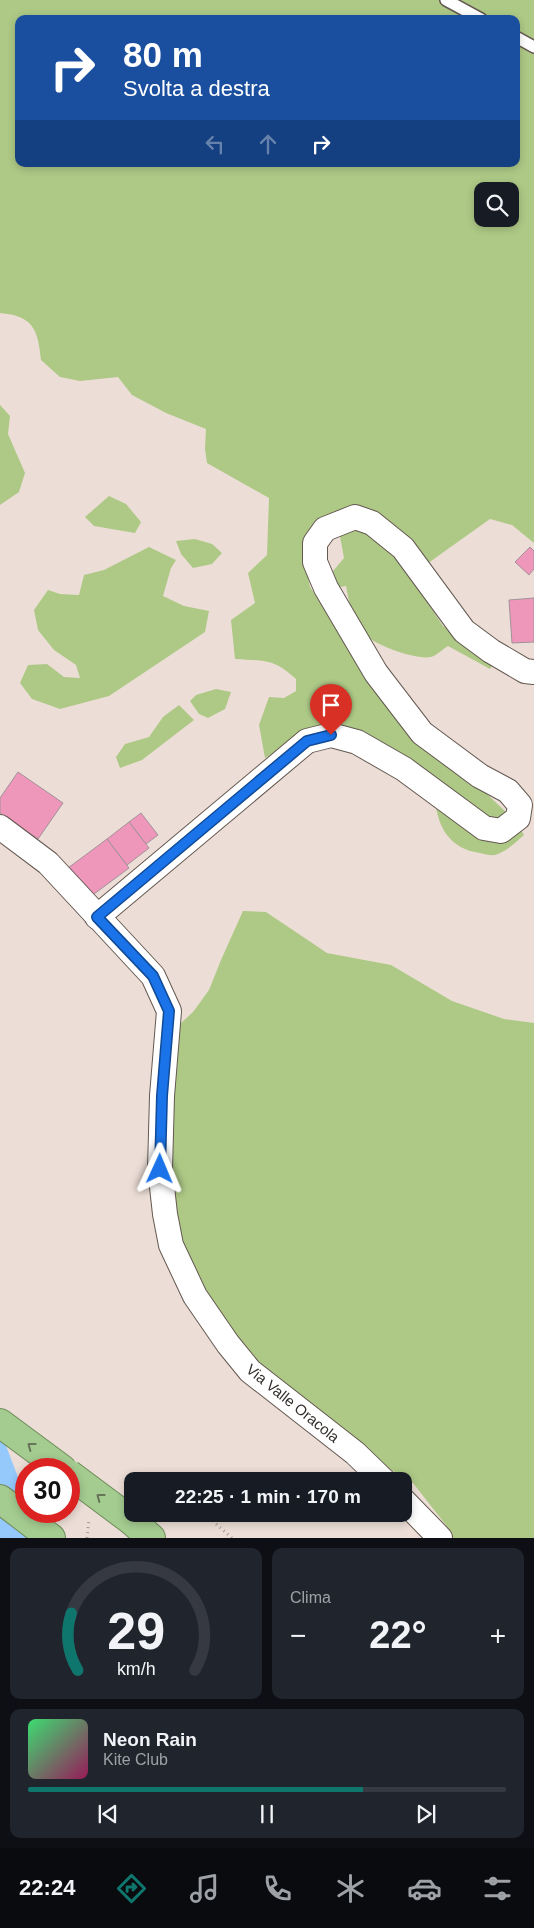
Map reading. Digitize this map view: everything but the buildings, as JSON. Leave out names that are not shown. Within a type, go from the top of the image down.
[{"type":"highway","points":[[0,1423],[47,1458]]},
{"type":"highway","points":[[80,1482],[142,1529]]},
{"type":"highway","points":[[0,1499],[51,1538]]},
{"type":"street","points":[[97,917],[307,741],[331,735],[357,742],[404,769],[484,828],[501,830],[518,818],[520,805],[508,792],[480,776],[422,733],[376,673],[326,588],[314,562],[315,543],[325,529],[356,517],[372,523],[403,548],[464,631],[491,651],[524,671],[534,672]]},
{"type":"street","name":"Via Valle Oracola","points":[[0,827],[48,863],[153,976],[169,1011],[162,1096],[160,1169],[164,1214],[171,1245],[196,1296],[228,1344],[250,1371],[355,1453],[375,1472]]},
{"type":"street","points":[[412,1509],[440,1538]]},
{"type":"lane","points":[[446,0],[474,15]]},
{"type":"lane","points":[[520,40],[534,47]]},
{"type":"path","points":[[214,1522],[232,1538]]},
{"type":"green space","points":[[0,0],[534,0],[534,543],[512,525],[490,519],[410,576],[443,626],[494,663],[490,669],[448,646],[431,657],[415,656],[385,647],[368,638],[356,622],[346,586],[335,588],[333,571],[344,558],[339,531],[304,556],[310,587],[361,661],[432,752],[488,795],[507,813],[489,824],[373,741],[292,742],[265,758],[259,725],[269,697],[284,698],[296,691],[296,679],[281,667],[268,662],[235,659],[231,620],[255,603],[248,573],[267,555],[269,498],[207,463],[205,449],[206,429],[166,413],[132,395],[118,377],[80,381],[60,377],[41,360],[35,332],[27,321],[20,317],[0,313]]},
{"type":"green space","points":[[0,405],[10,416],[8,434],[25,473],[19,492],[0,505]]},
{"type":"green space","points":[[109,496],[126,504],[141,522],[135,533],[94,526],[85,517]]},
{"type":"green space","points":[[195,539],[212,544],[222,553],[212,564],[193,568],[181,554],[176,541]]},
{"type":"green space","points":[[149,547],[176,560],[171,568],[163,596],[184,606],[209,611],[205,632],[109,696],[60,709],[32,699],[20,683],[28,665],[47,664],[64,677],[80,678],[76,665],[54,650],[38,630],[34,610],[48,590],[60,594],[79,595],[84,575],[104,570]]},
{"type":"green space","points":[[216,689],[231,692],[225,709],[208,718],[199,714],[190,701],[196,695]]},
{"type":"green space","points":[[179,705],[194,720],[142,760],[120,768],[116,757],[125,744],[149,737],[163,717]]},
{"type":"green space","points":[[435,800],[521,830],[524,835],[507,849],[495,855],[470,851],[453,842],[447,836],[439,820]]},
{"type":"green space","points":[[243,911],[266,912],[327,953],[391,965],[452,1001],[504,1019],[534,1023],[534,1538],[448,1538],[449,1529],[412,1482],[412,1472],[395,1472],[368,1456],[266,1371],[238,1342],[198,1283],[177,1224],[155,1047],[193,1012],[209,990]]},
{"type":"water","points":[[0,1430],[15,1469],[15,1523],[33,1523],[41,1538],[0,1538]]},
{"type":"route","points":[[160,1169],[162,1096],[169,1011],[153,976],[97,917],[307,741],[331,735]]}]
